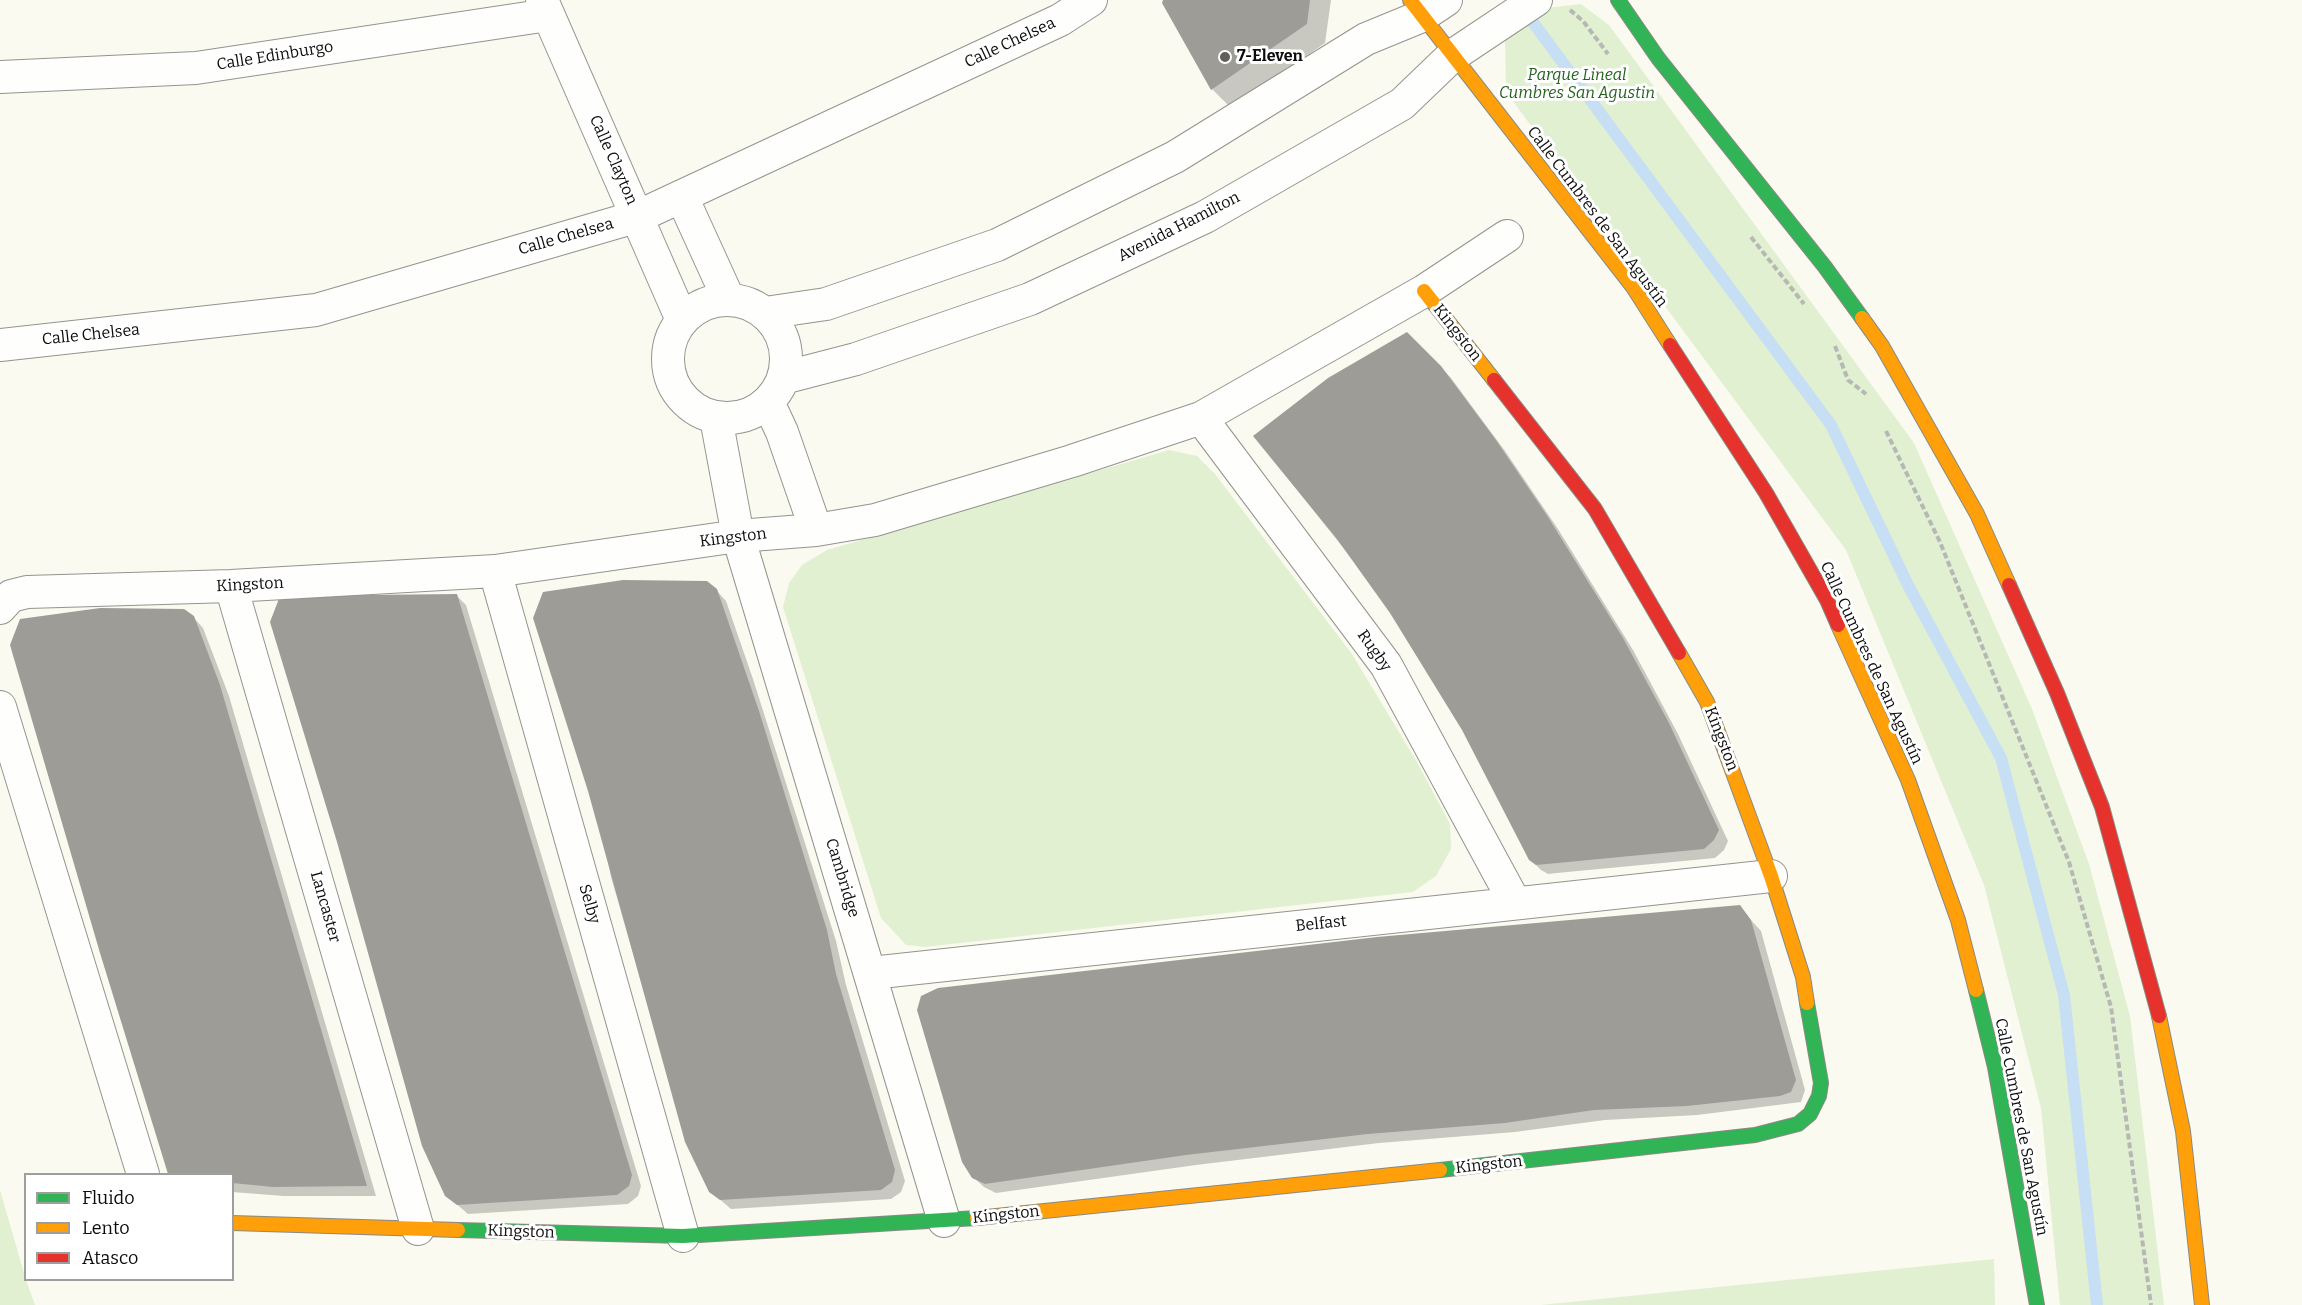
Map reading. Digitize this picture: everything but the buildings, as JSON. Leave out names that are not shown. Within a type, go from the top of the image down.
[{"type":"street","name":"Calle Chelsea","points":[[0,345],[316,310],[639,216],[1060,20],[1091,0]]},
{"type":"street","name":"Avenida Hamilton","points":[[776,390],[856,359],[1030,299],[1205,217],[1402,104],[1452,56],[1536,0]]},
{"type":"street","points":[[1618,0],[1658,58],[1825,267],[1882,346],[1977,514],[2034,640],[2102,807],[2153,985],[2183,1131],[2202,1305]]},
{"type":"street","points":[[765,313],[826,304],[997,245],[1175,157],[1366,39],[1426,5]]},
{"type":"street","name":"Calle Cumbres de San Agustín","points":[[1426,5],[1452,56],[1633,286],[1766,494],[1827,600],[1908,780],[1958,920],[1995,1067],[2037,1305]]},
{"type":"street","name":"Calle Edinburgo","points":[[0,77],[196,68],[545,8]]},
{"type":"street","name":"Calle Clayton","points":[[545,8],[639,216],[682,320]]},
{"type":"street","points":[[682,197],[729,300]]},
{"type":"street","name":"Kingston","points":[[0,608],[11,596],[27,592],[231,586],[495,571],[738,536],[816,530],[886,517],[1072,461],[1201,418],[1424,291],[1508,236]]},
{"type":"street","name":"Kingston","points":[[234,1222],[683,1236],[944,1221],[1370,1178],[1720,1139],[1755,1135],[1798,1124],[1810,1114],[1819,1096],[1821,1083],[1803,977],[1772,876],[1707,702],[1595,509],[1424,291]]},
{"type":"street","points":[[776,390],[744,416],[716,418],[688,405],[670,379],[668,348],[682,320],[703,305],[729,300],[748,304],[765,313],[780,332],[786,354],[776,390],[782,432],[816,530]]},
{"type":"street","name":"Cambridge","points":[[716,418],[738,536],[944,1221]]},
{"type":"street","name":"Rugby","points":[[1201,418],[1386,665],[1515,903]]},
{"type":"street","name":"Selby","points":[[495,571],[683,1236]]},
{"type":"street","name":"Lancaster","points":[[231,586],[418,1229]]},
{"type":"street","points":[[0,707],[143,1173]]},
{"type":"street","name":"Belfast","points":[[871,973],[1772,876]]},
{"type":"path","points":[[1567,7],[1583,21],[1610,57]]},
{"type":"path","points":[[1745,230],[1809,312]]},
{"type":"path","points":[[1829,338],[1835,346],[1848,380],[1876,401]]},
{"type":"path","points":[[1882,421],[1889,440],[1940,542],[1977,628],[2069,862],[2111,1007],[2151,1305]]},
{"type":"green space","name":"Parque Lineal Cumbres San Agustin","points":[[1581,4],[1609,25],[1914,443],[2032,709],[2089,864],[2130,1016],[2164,1305],[2060,1305],[2041,1108],[1984,885],[1846,550],[1506,92],[1505,40],[1521,18],[1546,8]]},
{"type":"green space","points":[[1169,450],[1197,456],[1215,474],[1352,654],[1417,762],[1450,824],[1451,849],[1436,876],[1413,892],[925,947],[906,945],[881,918],[783,607],[789,583],[802,565],[827,550]]},
{"type":"green space","points":[[0,1190],[24,1273],[24,1281],[26,1281],[35,1305],[0,1305]]},
{"type":"green space","points":[[1994,1259],[1995,1305],[1541,1305]]},
{"type":"waterway","points":[[1529,17],[1831,425],[1908,585],[2001,758],[2064,995],[2097,1305]]},
{"type":"traffic: fast","points":[[1618,0],[1658,58],[1825,267],[1862,318]]},
{"type":"traffic: fast","points":[[1976,990],[1995,1067],[2037,1305]]},
{"type":"traffic: fast","points":[[1440,1170],[1755,1135],[1798,1124],[1810,1114],[1819,1096],[1821,1083],[1807,1003]]},
{"type":"traffic: fast","points":[[458,1230],[683,1236],[977,1218]]},
{"type":"traffic: slow","points":[[1410,0],[1633,287],[1670,345]]},
{"type":"traffic: slow","points":[[1424,291],[1494,380]]},
{"type":"traffic: slow","points":[[1862,318],[1882,346],[1977,514],[2009,585]]},
{"type":"traffic: slow","points":[[1838,625],[1908,780],[1958,920],[1976,990]]},
{"type":"traffic: slow","points":[[1679,653],[1707,702],[1771,876],[1803,977],[1807,1003]]},
{"type":"traffic: slow","points":[[2159,1016],[2183,1131],[2202,1305]]},
{"type":"traffic: slow","points":[[977,1218],[1440,1170]]},
{"type":"traffic: slow","points":[[234,1223],[458,1230]]},
{"type":"traffic: jam","points":[[1670,345],[1766,493],[1827,600],[1838,625]]},
{"type":"traffic: jam","points":[[1494,380],[1595,509],[1679,653]]},
{"type":"traffic: jam","points":[[2009,585],[2057,693],[2102,807],[2159,1016]]},
{"type":"place","name":"7-Eleven","points":[[1225,57]]}]
